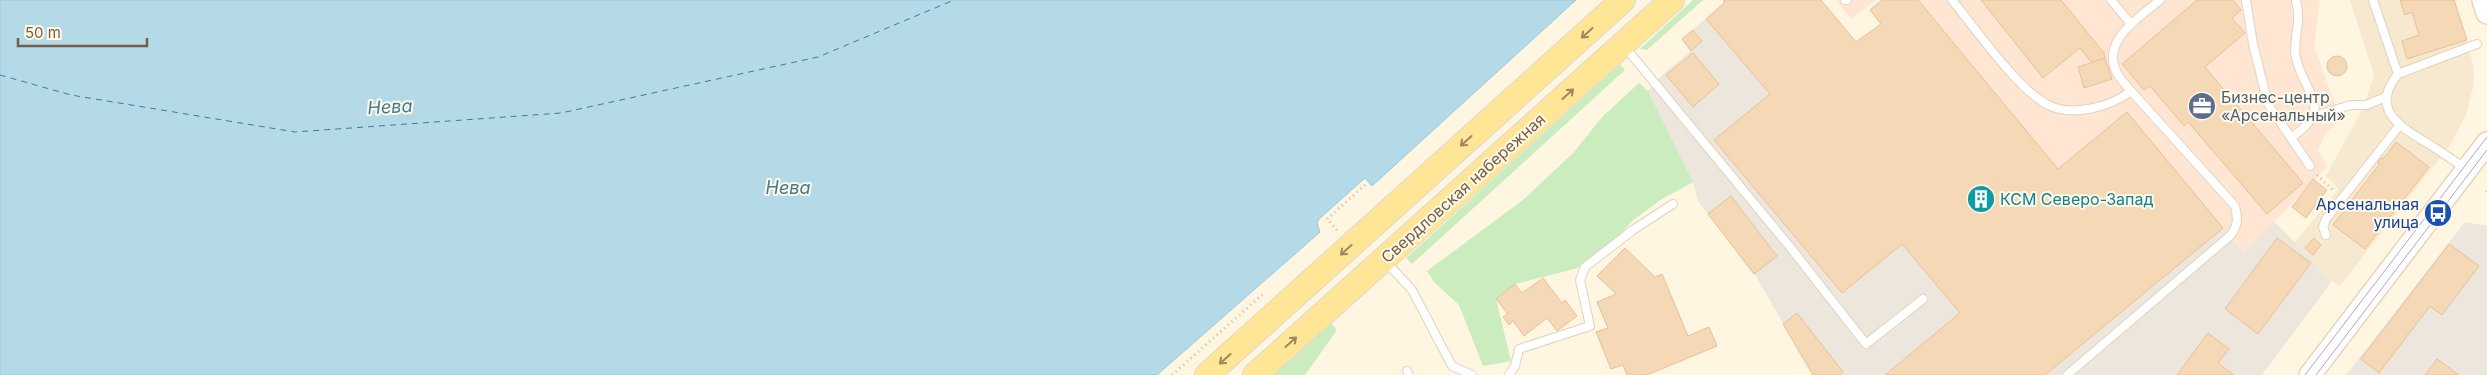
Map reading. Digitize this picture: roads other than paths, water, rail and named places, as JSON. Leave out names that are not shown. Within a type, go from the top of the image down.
[{"type":"main road","name":"Свердловская набережная","points":[[1207,375],[1623,0]]},
{"type":"main road","name":"Свердловская набережная","points":[[1255,375],[1672,0]]},
{"type":"main road","points":[[2483,0],[2487,13]]},
{"type":"main road","points":[[2310,375],[2487,143]]},
{"type":"lane","points":[[1952,0],[2027,91],[2049,106],[2074,110],[2101,108],[2118,101],[2131,91]]},
{"type":"lane","points":[[2111,0],[2132,24]]},
{"type":"lane","points":[[2067,375],[2231,235],[2237,227],[2238,216],[2235,206],[2116,72],[2113,53],[2118,36],[2160,0]]},
{"type":"lane","points":[[2246,0],[2253,44],[2268,104],[2310,166]]},
{"type":"lane","points":[[2292,137],[2308,125],[2314,116],[2314,103],[2295,56],[2298,17],[2296,0]]},
{"type":"lane","points":[[2373,0],[2398,74]]},
{"type":"lane","points":[[2466,169],[2399,126],[2390,114],[2386,98],[2389,85],[2398,74],[2477,44]]},
{"type":"lane","points":[[1623,45],[1790,247],[1866,344],[1923,299]]},
{"type":"lane","points":[[2314,116],[2351,105],[2366,104],[2386,98]]},
{"type":"lane","points":[[2326,235],[2323,227],[2326,219],[2399,126]]},
{"type":"lane","points":[[1509,375],[1515,366],[1519,349],[1590,326],[1580,280],[1585,266],[1633,230],[1673,204]]},
{"type":"lane","points":[[1384,259],[1412,290],[1452,366],[1472,375]]},
{"type":"lane","points":[[1448,375],[1452,366]]},
{"type":"water","name":"Нева","points":[[0,0],[1576,0],[1372,186],[1365,178],[1319,219],[1317,223],[1320,232],[1157,375],[0,375]]},
{"type":"tram line","points":[[2305,375],[2487,137]]},
{"type":"tram line","points":[[2316,375],[2487,150]]},
{"type":"place","name":"Бизнес-центр «Арсенальный»","points":[[2202,106]]},
{"type":"place","name":"КСМ Северо-Запад","points":[[1981,199]]},
{"type":"place","name":"Арсенальная улица","points":[[2438,213]]}]
